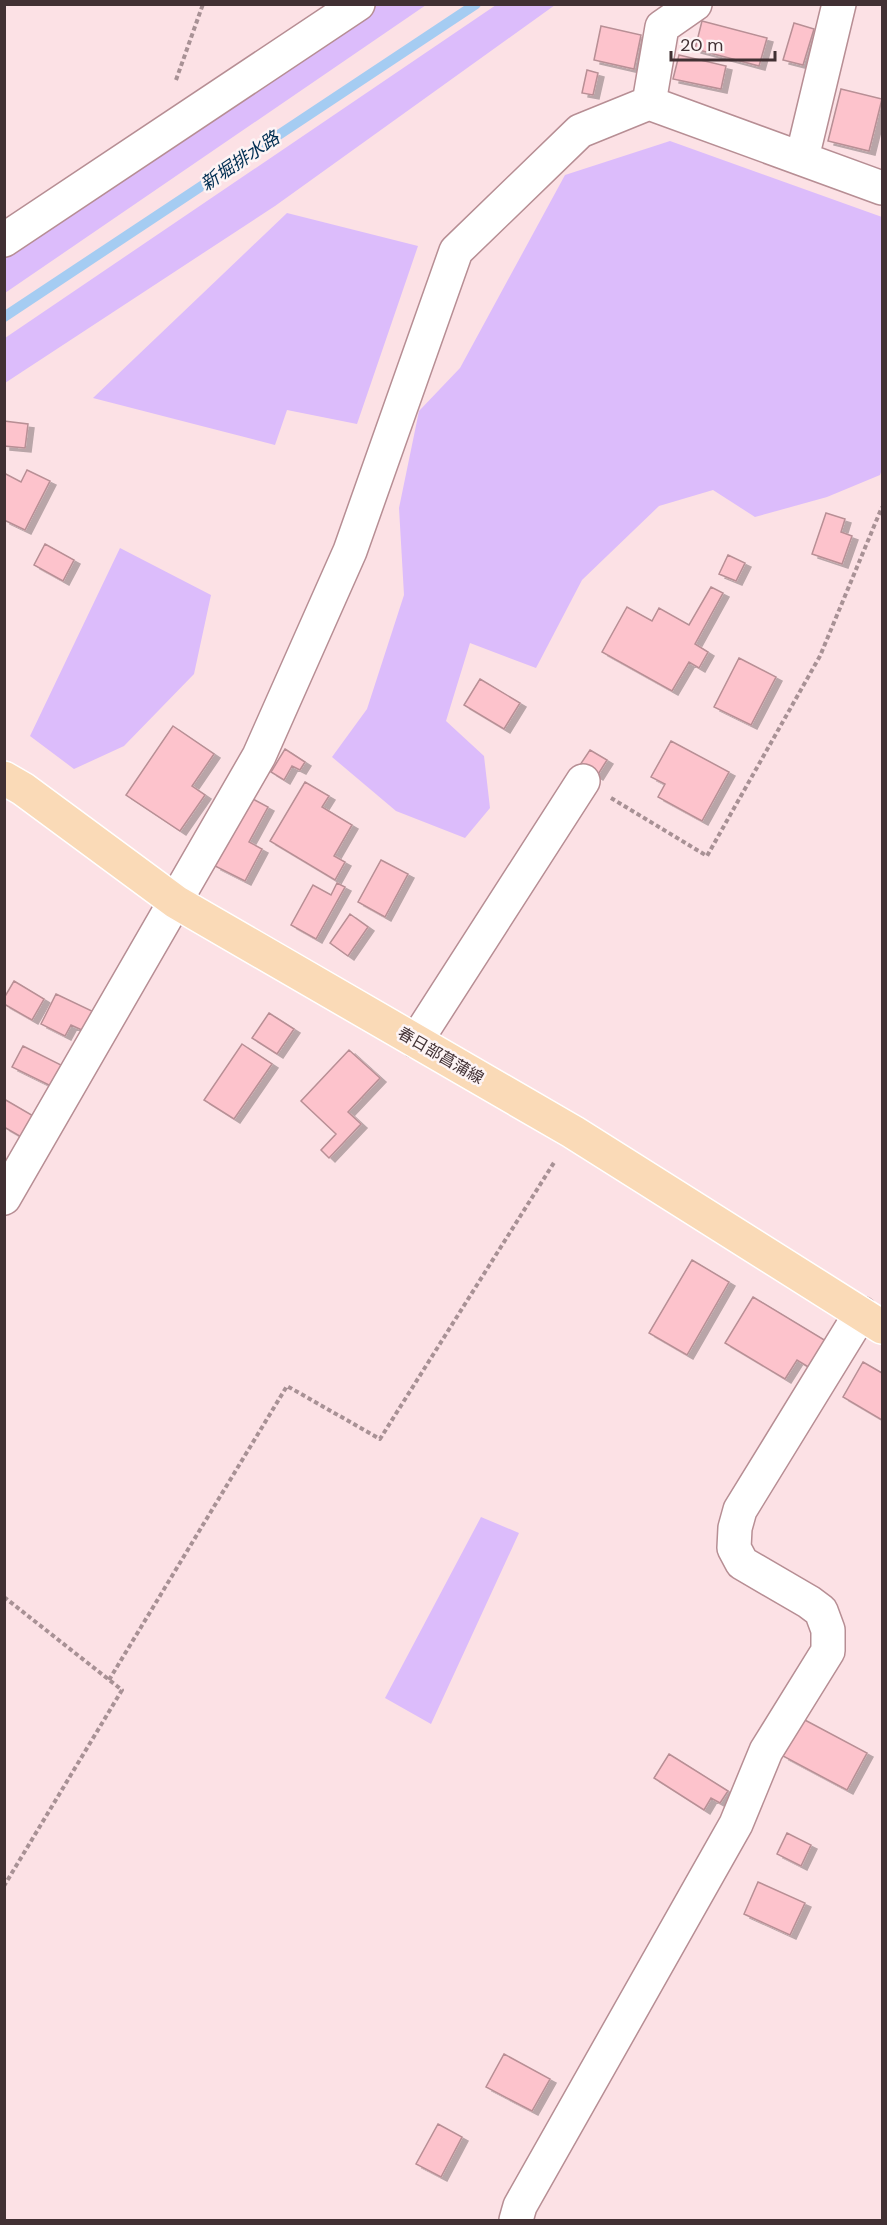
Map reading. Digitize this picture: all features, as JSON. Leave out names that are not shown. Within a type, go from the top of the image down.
[{"type":"main road","name":"春日部菖蒲線","points":[[4,778],[24,789],[176,902],[573,1132],[872,1320]]},
{"type":"street","points":[[4,240],[358,4]]},
{"type":"street","points":[[649,103],[662,27],[695,4]]},
{"type":"street","points":[[802,159],[839,4]]},
{"type":"street","points":[[4,1198],[259,756],[350,551],[456,251],[580,131],[649,103],[882,188]]},
{"type":"street","points":[[416,1041],[583,781]]},
{"type":"street","points":[[516,2220],[520,2206],[736,1824],[766,1751],[828,1651],[828,1630],[821,1611],[742,1563],[734,1548],[735,1528],[740,1510],[872,1320]]},
{"type":"path","points":[[176,80],[203,4]]},
{"type":"path","points":[[583,781],[707,855],[820,656],[882,507]]},
{"type":"path","points":[[109,1680],[287,1386],[381,1439],[573,1132]]},
{"type":"path","points":[[4,1597],[122,1690],[4,1886]]},
{"type":"shaded area","points":[[376,5],[426,5],[5,293],[5,254]]},
{"type":"shaded area","points":[[496,5],[555,5],[275,206],[5,383],[5,338]]},
{"type":"shaded area","points":[[670,141],[882,217],[882,469],[880,475],[827,497],[755,517],[713,490],[659,506],[582,580],[536,668],[470,643],[446,721],[484,756],[490,808],[465,838],[396,811],[332,757],[367,709],[404,595],[399,508],[419,411],[460,368],[565,175]]},
{"type":"shaded area","points":[[287,213],[418,246],[357,424],[287,410],[275,445],[93,398]]},
{"type":"shaded area","points":[[120,548],[211,595],[194,674],[124,746],[74,769],[30,736]]},
{"type":"shaded area","points":[[481,1517],[519,1533],[431,1724],[385,1698]]},
{"type":"building","points":[[702,21],[767,38],[759,66],[695,49]]},
{"type":"building","points":[[794,23],[814,29],[803,65],[783,60]]},
{"type":"building","points":[[601,26],[641,35],[634,69],[594,60]]},
{"type":"building","points":[[679,55],[726,66],[721,89],[673,79]]},
{"type":"building","points":[[587,70],[598,73],[593,95],[582,93]]},
{"type":"building","points":[[841,89],[882,99],[869,151],[828,141]]},
{"type":"building","points":[[4,421],[28,424],[25,448],[4,446]]},
{"type":"building","points":[[27,470],[50,481],[25,530],[4,520],[4,473],[21,482]]},
{"type":"building","points":[[826,513],[845,519],[841,532],[852,536],[842,564],[812,554]]},
{"type":"building","points":[[45,544],[74,560],[63,581],[34,565]]},
{"type":"building","points":[[728,555],[745,563],[736,581],[719,574]]},
{"type":"building","points":[[711,587],[723,593],[695,644],[708,652],[699,668],[689,662],[672,691],[602,652],[627,607],[652,621],[659,608],[689,625]]},
{"type":"building","points":[[739,658],[776,677],[751,725],[714,707]]},
{"type":"building","points":[[480,679],[520,703],[504,729],[464,705]]},
{"type":"building","points":[[173,726],[214,754],[192,786],[205,795],[180,831],[126,795]]},
{"type":"building","points":[[671,741],[729,772],[702,821],[658,797],[665,784],[651,777]]},
{"type":"building","points":[[285,749],[305,762],[300,770],[292,766],[284,780],[271,772]]},
{"type":"building","points":[[590,750],[607,760],[597,776],[580,765]]},
{"type":"building","points":[[305,782],[329,796],[322,807],[352,825],[334,856],[345,862],[335,880],[270,841]]},
{"type":"building","points":[[251,798],[268,807],[249,842],[262,849],[245,881],[215,866]]},
{"type":"building","points":[[381,860],[408,874],[385,917],[358,902]]},
{"type":"building","points":[[337,883],[345,887],[316,939],[291,925],[313,885],[331,895]]},
{"type":"building","points":[[350,914],[368,927],[348,956],[330,943]]},
{"type":"building","points":[[14,981],[44,999],[32,1020],[4,1004],[4,998]]},
{"type":"building","points":[[56,994],[94,1012],[84,1031],[71,1025],[65,1036],[41,1024]]},
{"type":"building","points":[[269,1013],[294,1029],[277,1054],[252,1038]]},
{"type":"building","points":[[242,1044],[272,1064],[234,1119],[204,1100]]},
{"type":"building","points":[[23,1046],[63,1066],[53,1087],[12,1067]]},
{"type":"building","points":[[349,1050],[380,1078],[348,1112],[361,1124],[329,1158],[321,1150],[336,1134],[301,1101]]},
{"type":"building","points":[[4,1099],[35,1117],[23,1138],[4,1127]]},
{"type":"building","points":[[692,1260],[729,1282],[687,1355],[649,1333]]},
{"type":"building","points":[[753,1297],[826,1341],[810,1368],[797,1360],[785,1379],[725,1343]]},
{"type":"building","points":[[863,1362],[882,1373],[882,1420],[843,1397]]},
{"type":"building","points":[[803,1719],[867,1753],[847,1790],[783,1756]]},
{"type":"building","points":[[669,1754],[728,1791],[720,1803],[711,1798],[704,1810],[654,1778]]},
{"type":"building","points":[[787,1833],[811,1845],[801,1866],[777,1854]]},
{"type":"building","points":[[758,1882],[805,1903],[790,1935],[744,1914]]},
{"type":"building","points":[[504,2054],[550,2079],[532,2111],[486,2087]]},
{"type":"building","points":[[438,2124],[462,2137],[441,2177],[416,2164]]},
{"type":"waterway","name":"新堀排水路","points":[[4,317],[476,4]]}]
